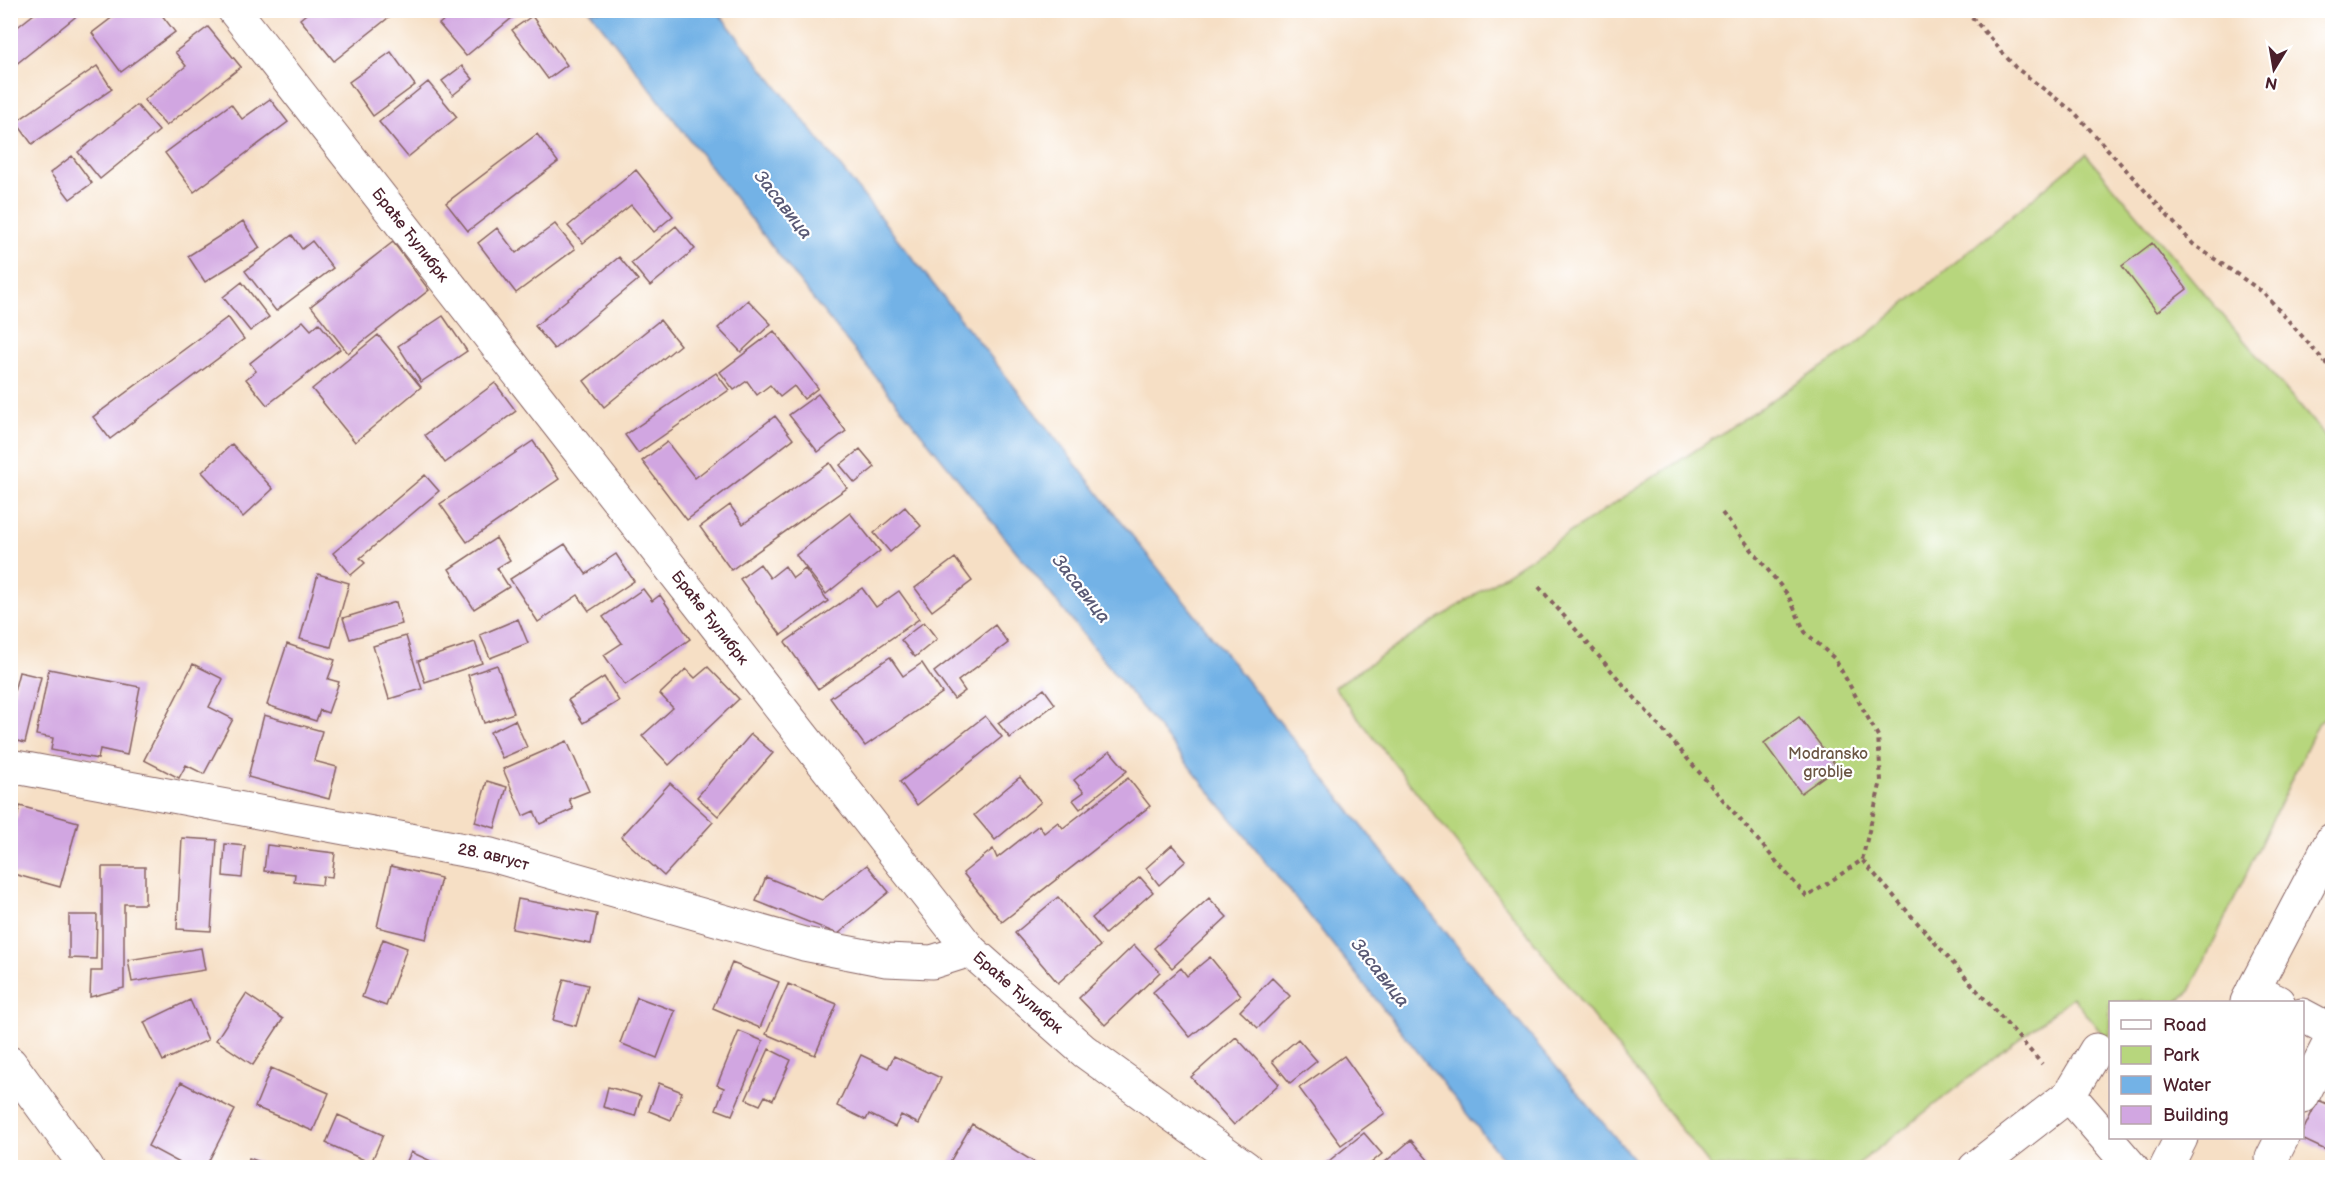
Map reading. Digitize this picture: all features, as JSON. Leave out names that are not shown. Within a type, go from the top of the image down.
[{"type":"street","name":"Браће Ћулибрк","points":[[234,10],[970,950],[1084,1052],[1246,1167]]},
{"type":"street","name":"28. август","points":[[10,766],[491,855],[804,944],[839,951],[886,960],[932,962],[970,950]]},
{"type":"street","points":[[2259,998],[2332,840]]},
{"type":"street","points":[[2304,1016],[2332,1031]]},
{"type":"street","points":[[2304,1093],[2332,1038]]},
{"type":"street","points":[[1975,1167],[2069,1095],[2096,1050]]},
{"type":"street","points":[[10,1063],[87,1167]]},
{"type":"street","points":[[2069,1095],[2132,1167]]},
{"type":"street","points":[[2166,1167],[2180,1139]]},
{"type":"path","points":[[1966,10],[2015,67],[2075,113],[2193,244],[2264,293],[2332,370]]},
{"type":"path","points":[[1539,587],[1807,897],[1862,860],[1881,781],[1878,736],[1835,659],[1804,632],[1788,595],[1722,513]]},
{"type":"path","points":[[1862,860],[2069,1095]]},
{"type":"green space","name":"Modransko groblje","points":[[2086,154],[2332,444],[2332,712],[2319,722],[2190,991],[2177,1001],[2109,1001],[2109,1043],[2073,997],[1854,1167],[1711,1167],[1334,687],[1853,347]]},
{"type":"water","name":"Засавица","points":[[590,11],[717,11],[1491,989],[1640,1167],[1509,1167],[809,294]]},
{"type":"building","points":[[39,10],[84,10],[10,69],[10,33]]},
{"type":"building","points":[[122,10],[158,10],[175,32],[121,72],[92,33]]},
{"type":"building","points":[[311,10],[343,10],[345,14],[349,10],[398,10],[334,61],[300,19]]},
{"type":"building","points":[[456,10],[516,10],[518,13],[466,56],[439,24]]},
{"type":"building","points":[[532,16],[567,65],[548,79],[512,30]]},
{"type":"building","points":[[208,27],[241,67],[166,126],[144,100],[186,66],[175,52]]},
{"type":"building","points":[[391,52],[415,85],[373,116],[349,82]]},
{"type":"building","points":[[97,66],[112,89],[32,144],[16,122]]},
{"type":"building","points":[[462,66],[473,79],[453,95],[442,81]]},
{"type":"building","points":[[428,82],[457,117],[408,157],[379,122]]},
{"type":"building","points":[[270,99],[288,122],[194,192],[165,153],[231,104],[242,119]]},
{"type":"building","points":[[137,105],[159,131],[100,179],[78,152]]},
{"type":"building","points":[[537,134],[558,162],[468,231],[446,203]]},
{"type":"building","points":[[72,156],[92,183],[70,199],[50,173]]},
{"type":"building","points":[[636,170],[673,216],[654,232],[631,205],[583,243],[568,226]]},
{"type":"building","points":[[243,221],[260,248],[205,282],[188,256]]},
{"type":"building","points":[[555,224],[575,249],[516,293],[478,243],[497,228],[516,253]]},
{"type":"building","points":[[676,226],[695,249],[650,286],[631,263]]},
{"type":"building","points":[[292,235],[302,249],[312,241],[333,268],[276,311],[245,271]]},
{"type":"building","points":[[393,242],[429,290],[348,353],[311,306]]},
{"type":"building","points":[[2152,243],[2187,289],[2157,312],[2122,266]]},
{"type":"building","points":[[619,257],[638,280],[554,349],[535,326]]},
{"type":"building","points":[[242,282],[269,317],[250,331],[223,297]]},
{"type":"building","points":[[748,300],[771,324],[741,352],[718,328]]},
{"type":"building","points":[[443,316],[467,351],[421,382],[398,346]]},
{"type":"building","points":[[228,317],[244,339],[110,439],[93,417]]},
{"type":"building","points":[[660,320],[680,345],[604,407],[584,381]]},
{"type":"building","points":[[303,321],[311,330],[319,323],[340,349],[267,405],[246,379],[256,371],[250,363]]},
{"type":"building","points":[[774,331],[818,388],[804,399],[794,386],[780,397],[770,385],[757,395],[747,381],[734,390],[720,372]]},
{"type":"building","points":[[378,335],[421,387],[355,442],[312,389]]},
{"type":"building","points":[[716,373],[729,390],[638,453],[625,435]]},
{"type":"building","points":[[495,383],[516,411],[445,463],[425,435]]},
{"type":"building","points":[[818,394],[846,431],[818,452],[789,415]]},
{"type":"building","points":[[775,416],[793,439],[687,520],[642,461],[667,442],[695,478]]},
{"type":"building","points":[[533,441],[559,479],[467,542],[440,504]]},
{"type":"building","points":[[232,444],[273,489],[243,517],[202,472]]},
{"type":"building","points":[[860,449],[875,467],[855,483],[840,465]]},
{"type":"building","points":[[830,463],[847,488],[731,570],[700,527],[730,505],[743,524]]},
{"type":"building","points":[[425,475],[439,491],[360,558],[365,563],[351,575],[333,553]]},
{"type":"building","points":[[905,507],[921,526],[890,552],[874,533]]},
{"type":"building","points":[[850,513],[880,551],[826,594],[796,555]]},
{"type":"building","points":[[496,538],[510,560],[497,568],[509,587],[474,609],[449,569]]},
{"type":"building","points":[[565,544],[586,574],[616,554],[634,581],[589,611],[578,595],[538,622],[510,579]]},
{"type":"building","points":[[955,558],[972,581],[932,611],[915,588]]},
{"type":"building","points":[[760,564],[770,578],[785,566],[793,578],[805,569],[828,601],[781,635],[740,579]]},
{"type":"building","points":[[318,574],[349,583],[331,647],[300,639]]},
{"type":"building","points":[[862,588],[876,607],[899,591],[919,619],[818,689],[785,642]]},
{"type":"building","points":[[643,589],[652,601],[660,595],[690,639],[625,685],[604,655],[622,643],[603,617]]},
{"type":"building","points":[[396,602],[402,624],[350,639],[343,618]]},
{"type":"building","points":[[518,619],[528,643],[490,658],[480,635]]},
{"type":"building","points":[[924,622],[937,639],[915,657],[901,640]]},
{"type":"building","points":[[995,625],[1008,643],[958,681],[965,691],[954,699],[934,672]]},
{"type":"building","points":[[406,636],[422,689],[389,699],[373,646]]},
{"type":"building","points":[[475,642],[482,663],[425,682],[418,661]]},
{"type":"building","points":[[287,644],[335,660],[328,679],[339,682],[328,713],[320,710],[316,721],[267,705]]},
{"type":"building","points":[[890,657],[903,676],[922,663],[942,693],[865,746],[830,698]]},
{"type":"building","points":[[193,664],[223,679],[209,707],[233,719],[204,774],[186,765],[179,778],[144,760]]},
{"type":"building","points":[[497,665],[514,713],[484,723],[468,675]]},
{"type":"building","points":[[708,667],[739,699],[669,765],[642,736],[673,708],[660,694],[686,669],[695,678]]},
{"type":"building","points":[[49,669],[140,687],[127,755],[100,749],[98,759],[51,750],[53,738],[36,735]]},
{"type":"building","points":[[19,672],[41,677],[25,743],[10,739],[10,707]]},
{"type":"building","points":[[604,677],[619,701],[583,723],[568,700]]},
{"type":"building","points":[[1044,689],[1055,704],[1010,738],[998,723]]},
{"type":"building","points":[[264,715],[322,731],[314,761],[337,767],[329,799],[248,777]]},
{"type":"building","points":[[985,716],[1002,737],[917,805],[900,782]]},
{"type":"building","points":[[1799,717],[1837,767],[1801,793],[1764,743]]},
{"type":"building","points":[[515,720],[527,747],[502,758],[490,732]]},
{"type":"building","points":[[751,734],[773,753],[718,816],[697,797]]},
{"type":"building","points":[[567,741],[589,791],[569,799],[573,809],[540,824],[534,811],[523,816],[503,769]]},
{"type":"building","points":[[1110,751],[1127,771],[1080,809],[1073,800],[1084,792],[1074,780]]},
{"type":"building","points":[[1020,777],[1041,802],[995,840],[974,815]]},
{"type":"building","points":[[1128,778],[1150,806],[1002,922],[963,873],[993,849],[997,858],[1039,825],[1044,833],[1058,822],[1063,828]]},
{"type":"building","points":[[487,781],[507,787],[495,828],[475,822]]},
{"type":"building","points":[[670,783],[713,822],[664,876],[621,837]]},
{"type":"building","points":[[20,806],[78,822],[60,887],[10,873],[10,816],[17,818]]},
{"type":"building","points":[[182,838],[217,840],[211,931],[177,929]]},
{"type":"building","points":[[225,844],[245,846],[242,878],[223,876]]},
{"type":"building","points":[[267,845],[335,853],[332,877],[323,876],[322,885],[294,882],[295,874],[264,871]]},
{"type":"building","points":[[1172,845],[1186,861],[1159,885],[1146,868]]},
{"type":"building","points":[[867,865],[889,892],[838,934],[756,901],[766,877],[822,900]]},
{"type":"building","points":[[391,866],[441,878],[426,939],[377,927]]},
{"type":"building","points":[[102,867],[145,867],[145,904],[124,904],[124,988],[90,997],[91,971],[102,971]]},
{"type":"building","points":[[1140,877],[1153,892],[1105,934],[1092,918]]},
{"type":"building","points":[[1058,897],[1100,946],[1058,983],[1015,933]]},
{"type":"building","points":[[1209,898],[1227,917],[1172,968],[1154,948]]},
{"type":"building","points":[[518,899],[597,914],[591,944],[512,929]]},
{"type":"building","points":[[69,915],[97,915],[96,959],[69,958]]},
{"type":"building","points":[[383,939],[407,948],[386,1006],[362,997]]},
{"type":"building","points":[[1134,945],[1160,972],[1105,1025],[1079,998]]},
{"type":"building","points":[[201,948],[205,970],[132,982],[128,960]]},
{"type":"building","points":[[1210,957],[1241,995],[1190,1037],[1153,992],[1181,968],[1187,976]]},
{"type":"building","points":[[732,963],[779,982],[760,1028],[713,1008]]},
{"type":"building","points":[[1272,978],[1290,996],[1258,1028],[1240,1011]]},
{"type":"building","points":[[564,979],[588,985],[576,1026],[553,1020]]},
{"type":"building","points":[[788,984],[837,1004],[815,1055],[766,1034]]},
{"type":"building","points":[[246,994],[283,1019],[253,1065],[216,1040]]},
{"type":"building","points":[[637,997],[675,1011],[657,1058],[620,1043]]},
{"type":"building","points":[[190,1000],[208,1040],[163,1061],[144,1022]]},
{"type":"building","points":[[739,1031],[763,1041],[732,1115],[716,1109],[724,1088],[717,1085]]},
{"type":"building","points":[[1236,1037],[1279,1084],[1234,1125],[1191,1077]]},
{"type":"building","points":[[1298,1039],[1317,1061],[1290,1083],[1272,1061]]},
{"type":"building","points":[[769,1049],[791,1060],[773,1100],[765,1096],[760,1105],[746,1099]]},
{"type":"building","points":[[861,1055],[888,1068],[894,1056],[941,1078],[919,1124],[901,1115],[895,1127],[869,1114],[866,1120],[837,1106]]},
{"type":"building","points":[[1344,1056],[1385,1113],[1341,1145],[1299,1088]]},
{"type":"building","points":[[271,1068],[329,1093],[313,1131],[255,1107]]},
{"type":"building","points":[[181,1082],[235,1110],[205,1168],[189,1168],[148,1146]]},
{"type":"building","points":[[659,1083],[682,1092],[671,1120],[649,1111]]},
{"type":"building","points":[[608,1087],[641,1096],[635,1116],[603,1107]]},
{"type":"building","points":[[2318,1100],[2332,1106],[2332,1153],[2302,1139],[2304,1139],[2304,1129]]},
{"type":"building","points":[[338,1115],[383,1135],[371,1163],[326,1143]]},
{"type":"building","points":[[972,1124],[1044,1168],[952,1168],[948,1165]]},
{"type":"building","points":[[1364,1133],[1382,1154],[1365,1168],[1320,1168]]},
{"type":"building","points":[[1411,1140],[1435,1168],[1378,1168]]},
{"type":"building","points":[[411,1152],[446,1168],[404,1168]]},
{"type":"building","points":[[249,1158],[274,1167],[274,1168],[246,1168]]}]
